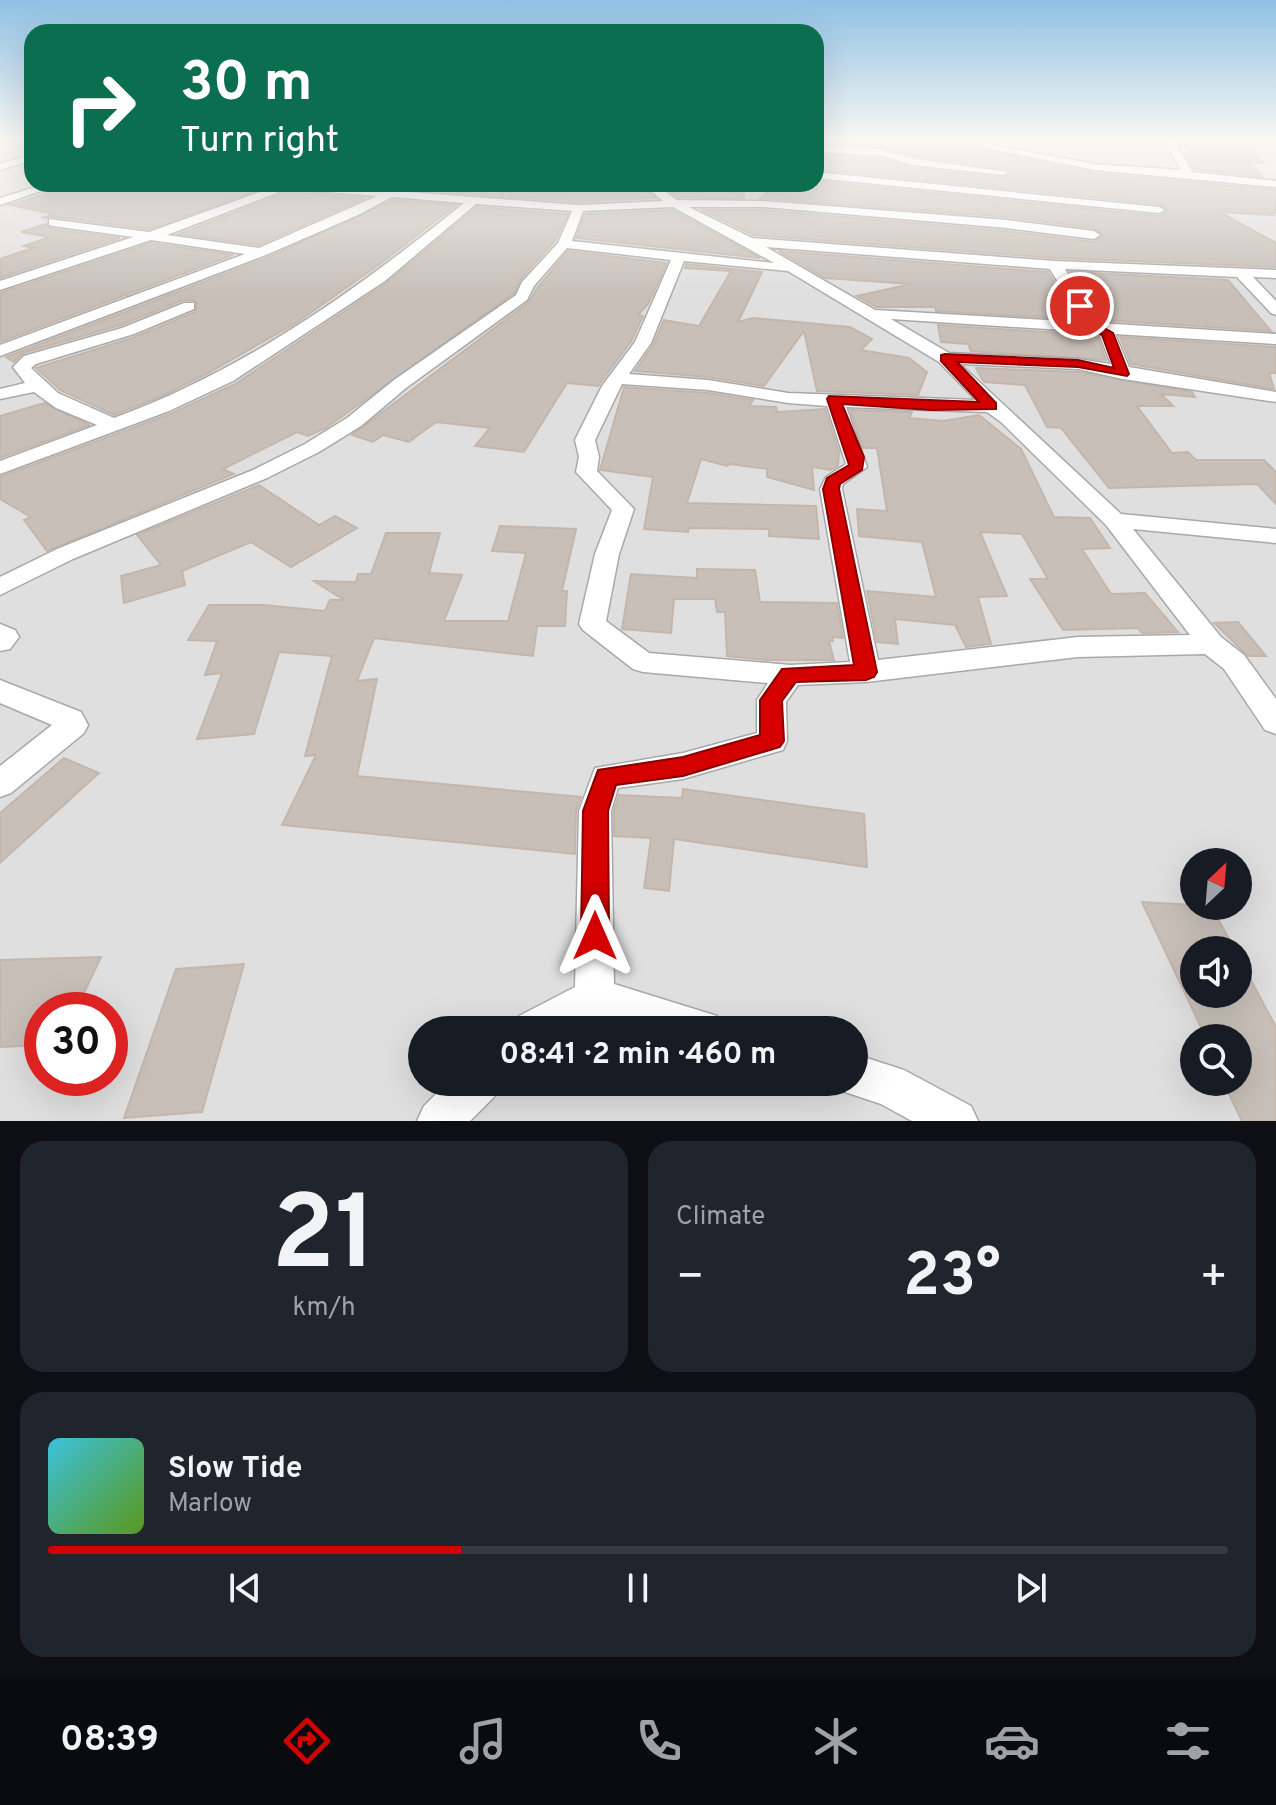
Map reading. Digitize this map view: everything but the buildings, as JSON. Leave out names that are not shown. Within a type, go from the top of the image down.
[{"type":"street","points":[[966,200],[976,191]]},
{"type":"street","points":[[990,191],[1159,210]]},
{"type":"street","points":[[0,202],[31,192]]},
{"type":"street","points":[[0,286],[211,217],[270,192]]},
{"type":"street","points":[[374,192],[579,208],[673,203],[764,204],[1094,235]]},
{"type":"street","points":[[659,192],[945,358],[991,406],[1008,418],[1114,520],[1211,644],[1234,662],[1276,722]]},
{"type":"street","points":[[0,351],[261,252],[354,213],[391,193]]},
{"type":"street","points":[[0,468],[115,425],[227,377],[380,278],[475,199]]},
{"type":"street","points":[[0,587],[65,554],[260,474],[312,448],[354,422],[400,384],[514,304],[564,244],[579,208]]},
{"type":"street","points":[[943,219],[955,209]]},
{"type":"street","points":[[53,222],[261,252]]},
{"type":"street","points":[[747,241],[1055,265],[1276,274]]},
{"type":"street","points":[[564,244],[795,269]]},
{"type":"street","points":[[679,257],[643,343],[616,378],[585,440],[589,457],[586,472],[623,509],[607,554],[592,624],[643,662],[790,675],[866,672],[1078,647],[1211,644]]},
{"type":"street","points":[[1055,265],[1092,326],[1107,333],[1123,374]]},
{"type":"street","points":[[1239,271],[1276,310]]},
{"type":"street","points":[[115,425],[70,409],[35,386],[22,367],[30,360],[128,331],[189,306]]},
{"type":"street","points":[[870,314],[1276,339]]},
{"type":"street","points":[[945,358],[1078,364],[1123,374],[1276,397]]},
{"type":"street","points":[[616,378],[708,385],[788,398],[991,406]]},
{"type":"street","points":[[0,394],[35,386]]},
{"type":"street","points":[[834,399],[856,457],[857,467],[833,481],[831,489],[866,672]]},
{"type":"street","points":[[1114,520],[1276,536]]},
{"type":"street","points":[[0,633],[6,637],[0,642]]},
{"type":"street","points":[[595,998],[595,811],[606,777],[683,766],[772,741],[771,700],[790,675]]},
{"type":"street","points":[[0,691],[71,720],[73,725],[0,784]]},
{"type":"street","points":[[560,1016],[595,998],[656,1016]]},
{"type":"street","points":[[868,1079],[889,1085],[956,1121]]},
{"type":"street","points":[[439,1121],[465,1096]]},
{"type":"shaded area","points":[[0,191],[1276,191],[1276,1121],[0,1121]]},
{"type":"route","points":[[595,936],[595,811],[606,777],[683,766],[772,741],[771,700],[790,675],[866,672],[831,489],[833,481],[857,467],[856,457],[834,399],[931,406],[991,406],[945,358],[1078,364],[1123,374],[1107,333],[1092,326],[1080,306]]}]
